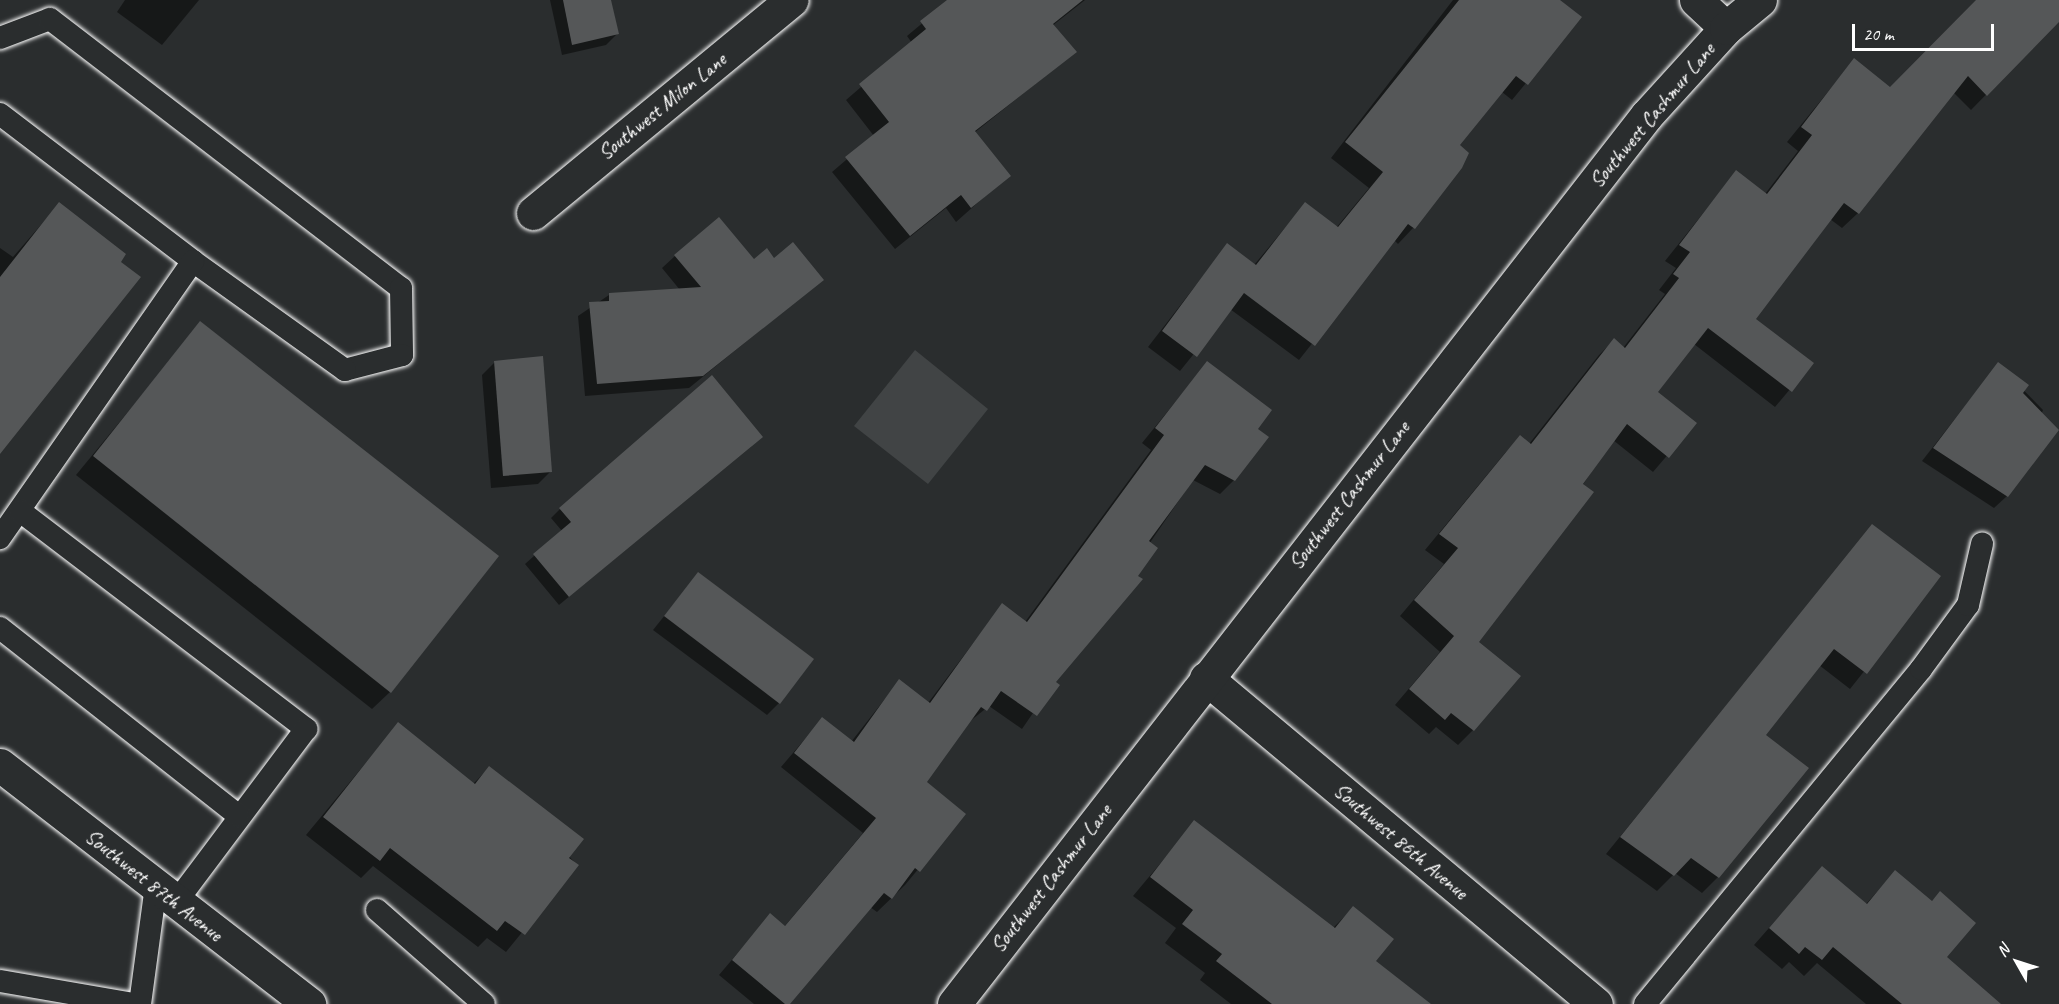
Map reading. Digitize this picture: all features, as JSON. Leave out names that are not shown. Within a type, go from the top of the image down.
[{"type":"street","name":"Southwest Milon Lane","points":[[533,213],[791,0]]},
{"type":"street","points":[[1696,0],[1726,28]]},
{"type":"street","name":"Southwest Cashmur Lane","points":[[954,1004],[1646,116],[1726,28],[1760,0]]},
{"type":"street","name":"Southwest 86th Avenue","points":[[1206,678],[1596,1004]]},
{"type":"street","name":"Southwest 87th Avenue","points":[[0,765],[309,1004]]},
{"type":"lane","points":[[0,38],[50,19],[401,288],[402,355],[345,370],[193,261],[0,114]]},
{"type":"lane","points":[[0,538],[193,261]]},
{"type":"lane","points":[[20,511],[306,729],[238,815],[166,894],[140,1004]]},
{"type":"lane","points":[[1645,1004],[1928,660],[1968,605],[1982,544]]},
{"type":"lane","points":[[0,628],[238,815]]},
{"type":"lane","points":[[377,910],[484,1004]]},
{"type":"lane","points":[[0,981],[133,1004]]},
{"type":"shaded area","points":[[915,350],[988,409],[928,484],[854,426]]},
{"type":"building","points":[[563,0],[611,0],[619,34],[572,45]]},
{"type":"building","points":[[947,0],[1083,0],[1053,24],[1077,52],[975,131],[1011,176],[971,208],[961,195],[910,236],[845,157],[889,122],[859,84],[926,29],[920,21]]},
{"type":"building","points":[[1459,0],[1560,0],[1582,17],[1528,85],[1516,76],[1460,145],[1469,153],[1462,168],[1415,229],[1408,224],[1315,346],[1244,293],[1197,357],[1162,331],[1227,243],[1256,265],[1305,202],[1338,227],[1383,172],[1345,142]]},
{"type":"building","points":[[1976,0],[2059,0],[2059,22],[1987,96],[1968,76],[1859,214],[1844,203],[1756,319],[1814,363],[1792,392],[1708,328],[1658,392],[1697,423],[1669,458],[1627,424],[1583,484],[1594,492],[1479,642],[1521,676],[1474,731],[1451,713],[1445,720],[1409,689],[1454,636],[1414,600],[1458,548],[1439,534],[1520,435],[1531,444],[1614,338],[1625,348],[1679,278],[1673,274],[1690,252],[1679,245],[1736,170],[1767,194],[1812,135],[1801,127],[1854,58],[1890,87]]},
{"type":"building","points":[[59,202],[126,254],[121,262],[141,277],[0,454],[0,277]]},
{"type":"building","points":[[719,217],[754,259],[767,248],[774,258],[793,242],[824,280],[703,376],[597,384],[589,302],[609,301],[609,293],[701,287],[674,255]]},
{"type":"building","points":[[200,321],[499,556],[391,693],[93,456]]},
{"type":"building","points":[[543,356],[552,472],[503,476],[494,361]]},
{"type":"building","points":[[1207,361],[1272,410],[1258,429],[1269,437],[1235,481],[1205,465],[1149,541],[1158,548],[1138,576],[1143,579],[1056,682],[1060,685],[1037,716],[1001,691],[987,711],[981,707],[927,782],[966,814],[920,872],[915,868],[892,899],[884,893],[790,1004],[785,1004],[732,960],[770,913],[785,926],[876,818],[794,753],[822,717],[854,742],[899,679],[930,703],[1002,603],[1027,622],[1164,435],[1155,428]]},
{"type":"building","points":[[1998,362],[2029,385],[2023,393],[2059,430],[2008,497],[1933,448]]},
{"type":"building","points":[[712,375],[763,437],[569,597],[533,554],[571,522],[559,508]]},
{"type":"building","points":[[1872,524],[1941,576],[1867,674],[1834,649],[1766,735],[1809,768],[1719,878],[1691,858],[1674,876],[1620,837]]},
{"type":"building","points":[[698,572],[814,659],[780,704],[664,616]]},
{"type":"building","points":[[398,722],[475,784],[489,766],[584,839],[569,858],[579,865],[525,935],[505,921],[497,931],[390,848],[380,861],[323,817]]},
{"type":"building","points":[[1194,820],[1335,928],[1353,906],[1394,939],[1376,961],[1431,1004],[1272,1004],[1216,961],[1222,954],[1182,924],[1193,910],[1150,877]]},
{"type":"building","points":[[1822,866],[1867,904],[1895,870],[1932,901],[1940,891],[1976,923],[1947,957],[2001,1004],[1902,1004],[1833,947],[1822,960],[1805,947],[1799,954],[1769,928]]}]
